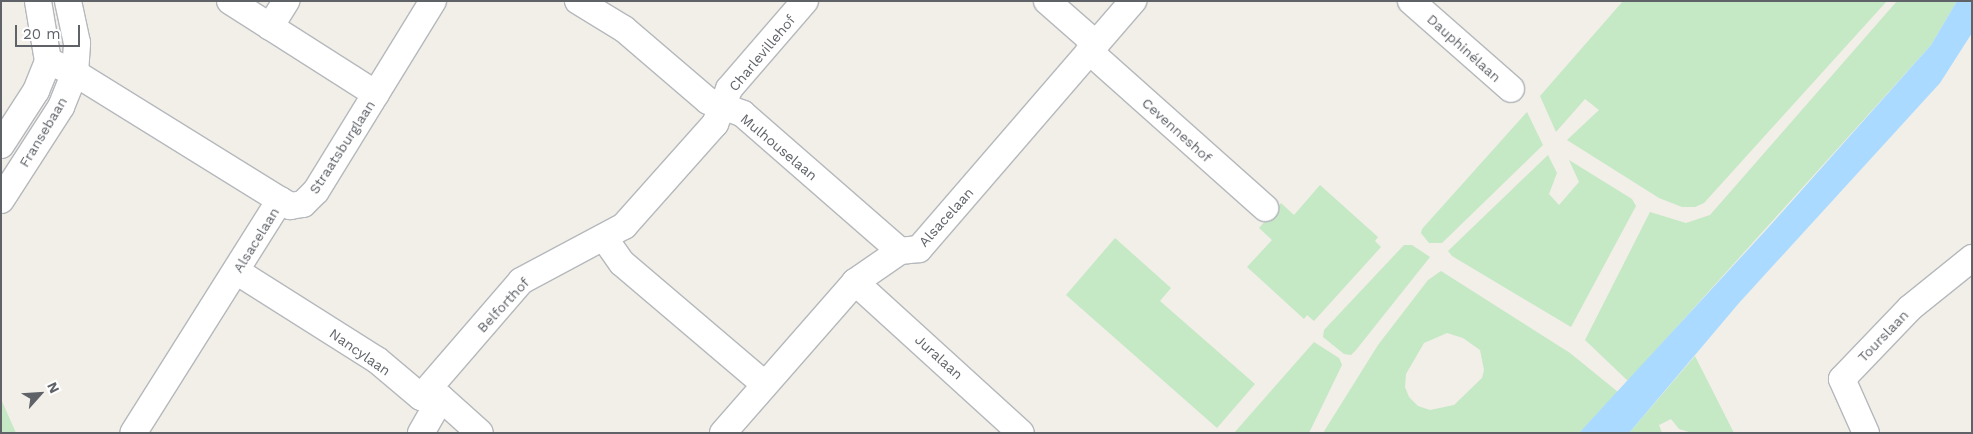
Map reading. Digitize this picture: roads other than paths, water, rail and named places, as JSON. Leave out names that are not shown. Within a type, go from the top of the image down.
[{"type":"street","points":[[38,1],[48,61]]},
{"type":"street","name":"Fransebaan","points":[[1,200],[60,107],[75,73],[77,43],[68,1]]},
{"type":"street","name":"Straatsburglaan","points":[[230,1],[376,94]]},
{"type":"street","points":[[270,27],[286,1]]},
{"type":"street","name":"Straatsburglaan","points":[[280,200],[290,206],[303,204],[316,192],[433,1]]},
{"type":"street","name":"Mulhouselaan","points":[[578,1],[624,29],[708,101],[743,114],[900,251]]},
{"type":"street","name":"Charlevillehof","points":[[723,108],[729,89],[805,1]]},
{"type":"street","points":[[1047,1],[1093,48]]},
{"type":"street","name":"Alsacelaan","points":[[723,433],[855,282],[900,251],[919,249],[1133,1]]},
{"type":"street","name":"Dauphinélaan","points":[[1418,3],[1511,89]]},
{"type":"street","name":"Cevenneshof","points":[[1093,48],[1265,208]]},
{"type":"street","name":"Alsacelaan","points":[[48,61],[75,73],[280,200],[133,433]]},
{"type":"street","name":"Fransebaan","points":[[1,145],[36,91],[48,61]]},
{"type":"street","name":"Belforthof","points":[[421,433],[431,398],[521,281],[605,240],[624,226],[715,124],[723,108]]},
{"type":"street","points":[[605,240],[622,263],[764,384]]},
{"type":"street","name":"Tourslaan","points":[[1866,433],[1842,379],[1910,308],[1972,258]]},
{"type":"street","name":"Nancylaan","points":[[236,271],[377,360],[480,433]]},
{"type":"street","name":"Juralaan","points":[[855,282],[1021,433]]},
{"type":"water","points":[[1957,1],[1972,1],[1972,33],[1940,83],[1739,303],[1629,433],[1579,433],[1767,229],[1931,45]]}]
